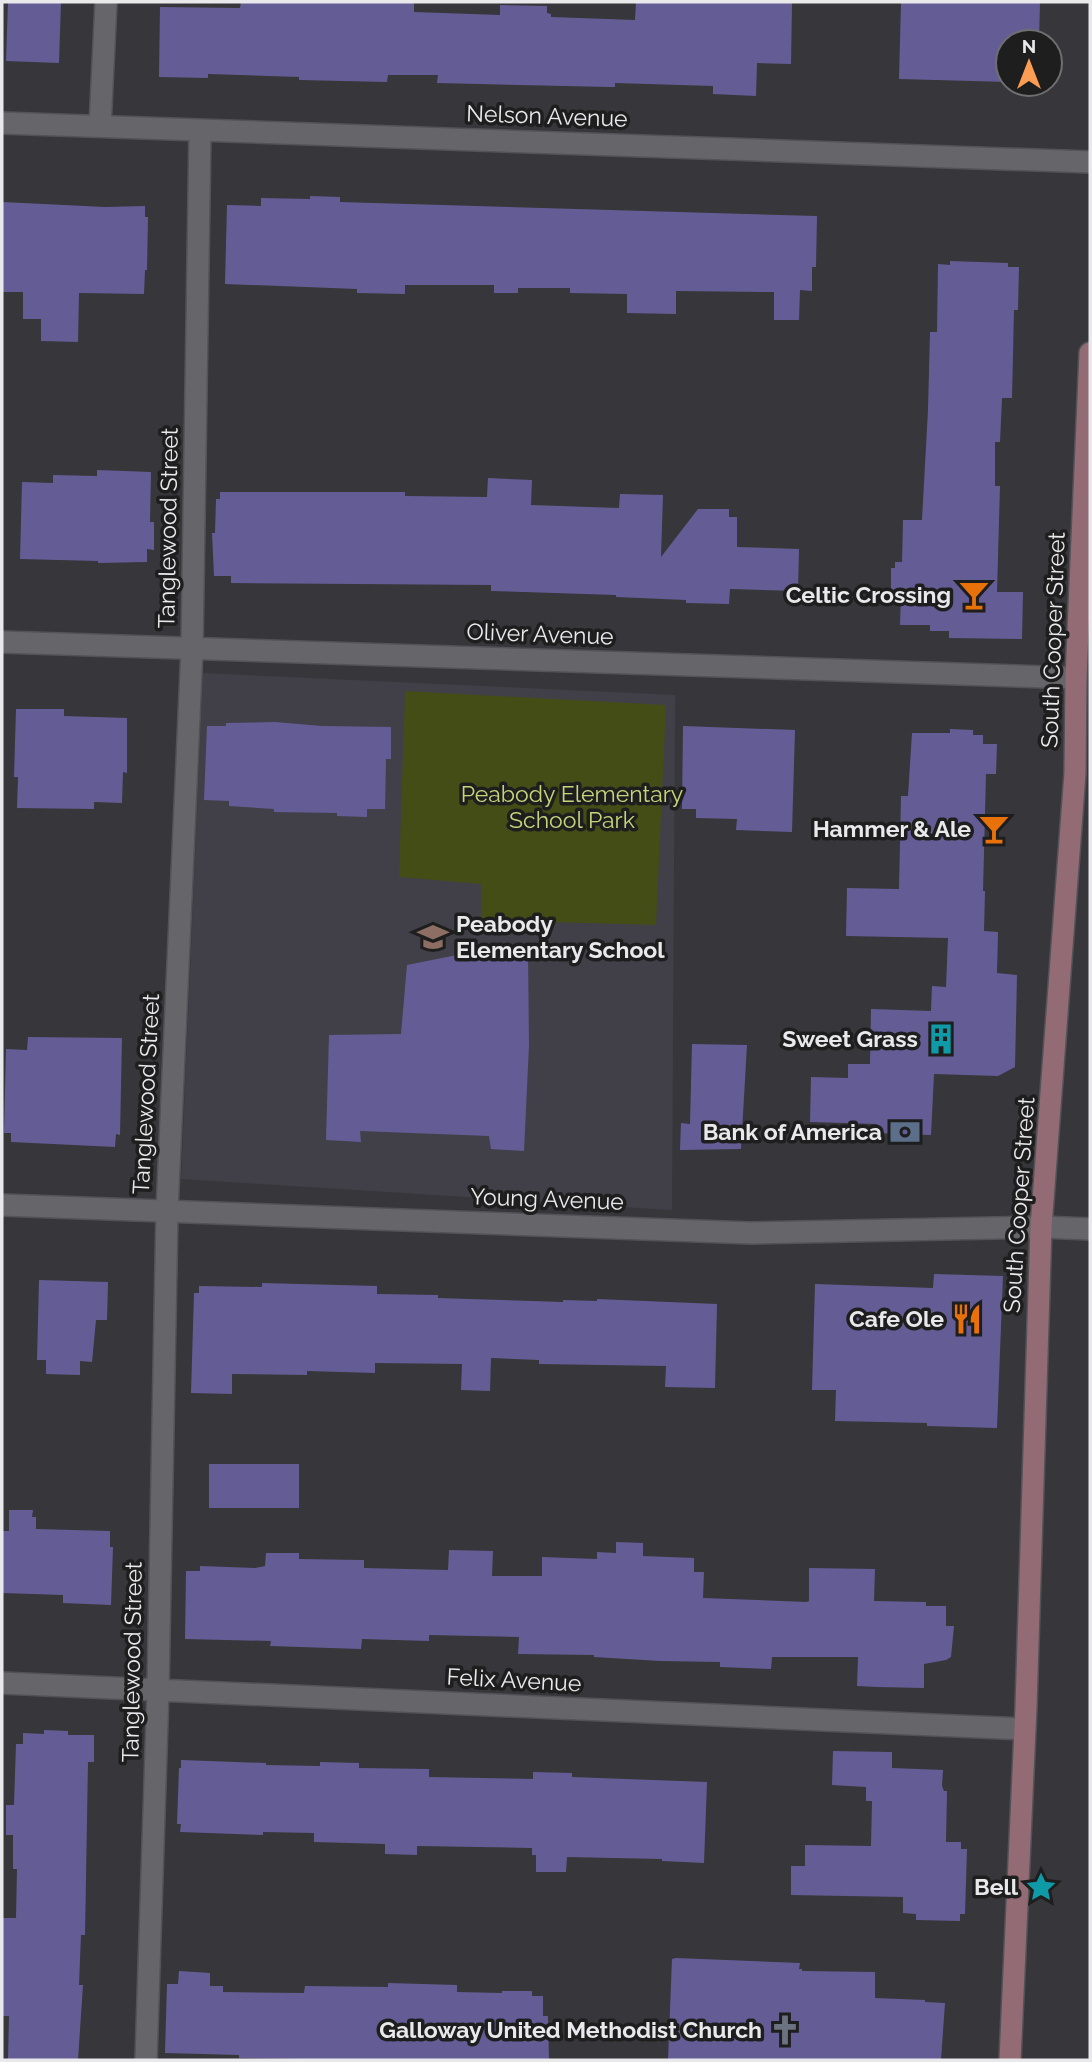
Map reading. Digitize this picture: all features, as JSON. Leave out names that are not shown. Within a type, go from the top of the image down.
[{"type":"main road","name":"South Cooper Street","points":[[1010,2060],[1041,1227],[1075,774],[1076,678],[1090,353]]},
{"type":"street","points":[[100,126],[106,2]]},
{"type":"street","name":"Nelson Avenue","points":[[2,123],[1090,162]]},
{"type":"street","name":"Tanglewood Street","points":[[146,2060],[158,1690],[167,1211],[192,649],[200,131]]},
{"type":"street","name":"Oliver Avenue","points":[[2,642],[1076,678]]},
{"type":"street","name":"Young Avenue","points":[[2,1205],[751,1233],[1041,1227],[1090,1229]]},
{"type":"street","name":"Felix Avenue","points":[[2,1683],[1024,1729]]},
{"type":"shaded area","name":"Peabody Elementary School","points":[[203,673],[675,695],[672,1210],[181,1179]]},
{"type":"green space","name":"Peabody Elementary School Park","points":[[405,691],[666,705],[656,925],[481,920],[481,884],[399,877]]},
{"type":"building","points":[[8,2],[61,2],[59,63],[6,61]]},
{"type":"building","points":[[241,2],[414,2],[414,12],[500,15],[500,5],[547,6],[547,13],[551,14],[551,17],[635,20],[636,2],[792,3],[791,64],[757,63],[756,96],[713,94],[713,86],[615,83],[615,87],[610,87],[437,83],[438,75],[388,75],[387,82],[208,74],[208,78],[159,77],[160,7],[240,8]]},
{"type":"building","points":[[901,2],[1040,2],[1039,28],[994,28],[994,82],[899,79]]},
{"type":"building","points":[[310,196],[340,197],[340,202],[817,216],[816,267],[812,267],[812,291],[800,290],[799,320],[774,320],[774,292],[676,291],[676,314],[627,313],[627,294],[570,293],[570,288],[518,288],[518,293],[494,293],[494,285],[405,285],[405,294],[357,293],[357,289],[225,284],[227,205],[261,206],[261,198],[310,199]]},
{"type":"building","points":[[2,202],[105,207],[145,206],[145,217],[148,217],[144,294],[79,293],[78,342],[41,341],[41,319],[23,319],[23,292],[2,292]]},
{"type":"building","points":[[950,261],[1008,263],[1008,267],[1019,267],[1018,310],[1014,310],[1012,398],[1002,398],[1000,442],[995,442],[995,486],[1000,486],[997,592],[1023,592],[1022,639],[949,638],[949,631],[930,631],[930,625],[900,625],[901,593],[891,593],[891,568],[895,568],[895,562],[902,562],[903,520],[922,520],[930,332],[937,332],[938,264],[950,265]]},
{"type":"building","points":[[97,470],[151,472],[150,522],[154,522],[154,550],[147,549],[147,562],[98,563],[20,559],[22,482],[53,483],[53,475],[97,476]]},
{"type":"building","points":[[488,478],[532,480],[531,505],[619,508],[620,494],[663,495],[661,557],[698,509],[729,509],[729,517],[737,517],[737,547],[799,549],[798,591],[730,589],[729,604],[686,603],[686,600],[616,595],[491,591],[491,585],[231,583],[231,576],[214,576],[212,533],[215,533],[216,499],[220,499],[220,492],[405,492],[405,496],[487,497]]},
{"type":"building","points":[[16,709],[64,709],[64,716],[127,718],[127,773],[123,772],[122,803],[94,802],[94,809],[17,808],[18,777],[14,777]]},
{"type":"building","points":[[275,722],[391,727],[391,759],[386,759],[385,809],[367,809],[367,817],[337,816],[337,813],[274,812],[274,809],[229,806],[229,801],[204,800],[207,726]]},
{"type":"building","points":[[683,726],[795,730],[792,832],[736,830],[737,819],[696,818],[696,809],[682,809]]},
{"type":"building","points":[[950,729],[973,730],[973,735],[983,735],[983,744],[997,744],[996,774],[986,774],[984,931],[998,932],[997,973],[1017,975],[1015,1067],[998,1076],[934,1074],[931,1135],[877,1133],[877,1124],[810,1122],[811,1077],[848,1078],[848,1064],[870,1064],[871,1009],[931,1011],[932,986],[946,987],[948,938],[846,936],[847,888],[899,889],[901,796],[908,796],[912,733],[950,733]]},
{"type":"building","name":"Peabody Elementary School","points":[[487,949],[528,953],[529,1045],[524,1151],[491,1149],[489,1136],[360,1131],[361,1142],[326,1140],[329,1035],[401,1034],[407,965]]},
{"type":"building","points":[[28,1037],[122,1038],[120,1135],[116,1134],[115,1147],[11,1142],[11,1133],[4,1133],[6,1049],[27,1050]]},
{"type":"building","points":[[692,1044],[747,1045],[741,1149],[680,1150],[681,1123],[690,1124]]},
{"type":"building","points":[[934,1274],[1003,1276],[997,1428],[835,1421],[836,1390],[812,1390],[815,1284],[933,1288]]},
{"type":"building","points":[[39,1280],[108,1282],[107,1320],[96,1320],[92,1362],[80,1361],[80,1375],[46,1374],[46,1360],[37,1360]]},
{"type":"building","points":[[262,1283],[377,1286],[377,1294],[438,1295],[438,1298],[563,1302],[597,1299],[717,1304],[715,1388],[665,1387],[666,1366],[539,1364],[539,1360],[491,1358],[490,1391],[461,1390],[462,1364],[375,1363],[375,1373],[307,1371],[307,1375],[232,1374],[232,1394],[191,1393],[194,1293],[199,1293],[199,1286],[262,1287]]},
{"type":"building","points":[[209,1464],[299,1464],[299,1508],[209,1508]]},
{"type":"building","points":[[9,1510],[33,1510],[36,1529],[110,1531],[110,1547],[113,1547],[111,1605],[63,1603],[63,1595],[2,1593],[2,1531],[9,1531]]},
{"type":"building","points":[[616,1542],[643,1543],[643,1556],[694,1558],[694,1572],[704,1572],[703,1598],[807,1602],[809,1568],[875,1569],[874,1601],[926,1602],[926,1606],[946,1606],[946,1626],[954,1626],[951,1657],[924,1664],[924,1688],[877,1687],[857,1686],[858,1657],[772,1657],[771,1669],[720,1667],[720,1662],[518,1654],[519,1637],[429,1635],[429,1641],[362,1639],[361,1649],[270,1646],[271,1641],[185,1639],[186,1571],[200,1571],[200,1566],[255,1568],[265,1566],[266,1553],[299,1553],[299,1559],[364,1560],[364,1568],[448,1570],[449,1550],[493,1551],[492,1576],[542,1576],[542,1557],[597,1559],[597,1552],[616,1553]]},
{"type":"building","points":[[44,1730],[68,1731],[68,1735],[94,1735],[94,1762],[88,1762],[85,1935],[81,1935],[79,1985],[83,1985],[78,2060],[8,2060],[9,2016],[2,2016],[2,1918],[16,1918],[17,1869],[13,1869],[13,1835],[6,1835],[6,1805],[14,1805],[16,1744],[23,1744],[23,1733],[44,1734]]},
{"type":"building","points":[[833,1751],[892,1752],[892,1768],[943,1770],[942,1786],[944,1791],[947,1791],[946,1842],[961,1842],[961,1849],[967,1849],[965,1914],[960,1914],[960,1921],[916,1920],[916,1914],[903,1913],[903,1897],[791,1895],[791,1866],[805,1866],[805,1845],[871,1846],[872,1801],[866,1801],[866,1787],[832,1785]]},
{"type":"building","points":[[181,1760],[320,1766],[320,1762],[359,1763],[359,1768],[429,1769],[429,1777],[533,1779],[533,1772],[572,1773],[572,1777],[707,1782],[704,1863],[662,1859],[567,1857],[566,1872],[536,1872],[536,1855],[532,1855],[532,1848],[417,1846],[417,1855],[385,1854],[385,1844],[314,1842],[314,1833],[263,1832],[263,1835],[180,1832],[181,1824],[177,1824]]},
{"type":"building","name":"Galloway United Methodist Church","points":[[672,1959],[800,1963],[799,1969],[802,1971],[875,1972],[875,1998],[945,2003],[941,2060],[668,2060]]},
{"type":"building","points":[[179,1971],[210,1973],[210,1986],[223,1986],[223,1992],[304,1993],[305,1986],[388,1987],[388,1983],[457,1985],[457,1992],[532,1991],[532,1996],[543,1996],[543,2016],[548,2016],[549,2060],[239,2058],[239,2055],[165,2053],[167,1984],[178,1984]]},
{"type":"place","name":"Celtic Crossing","points":[[974,595]]},
{"type":"place","name":"Hammer & Ale","points":[[994,829]]},
{"type":"place","name":"Peabody Elementary School","points":[[433,937]]},
{"type":"place","name":"Sweet Grass","points":[[941,1039]]},
{"type":"place","name":"Bank of America","points":[[905,1132]]},
{"type":"place","name":"Cafe Ole","points":[[967,1319]]},
{"type":"place","name":"Bell","points":[[1041,1887]]},
{"type":"place","name":"Galloway United Methodist Church","points":[[785,2030]]}]
